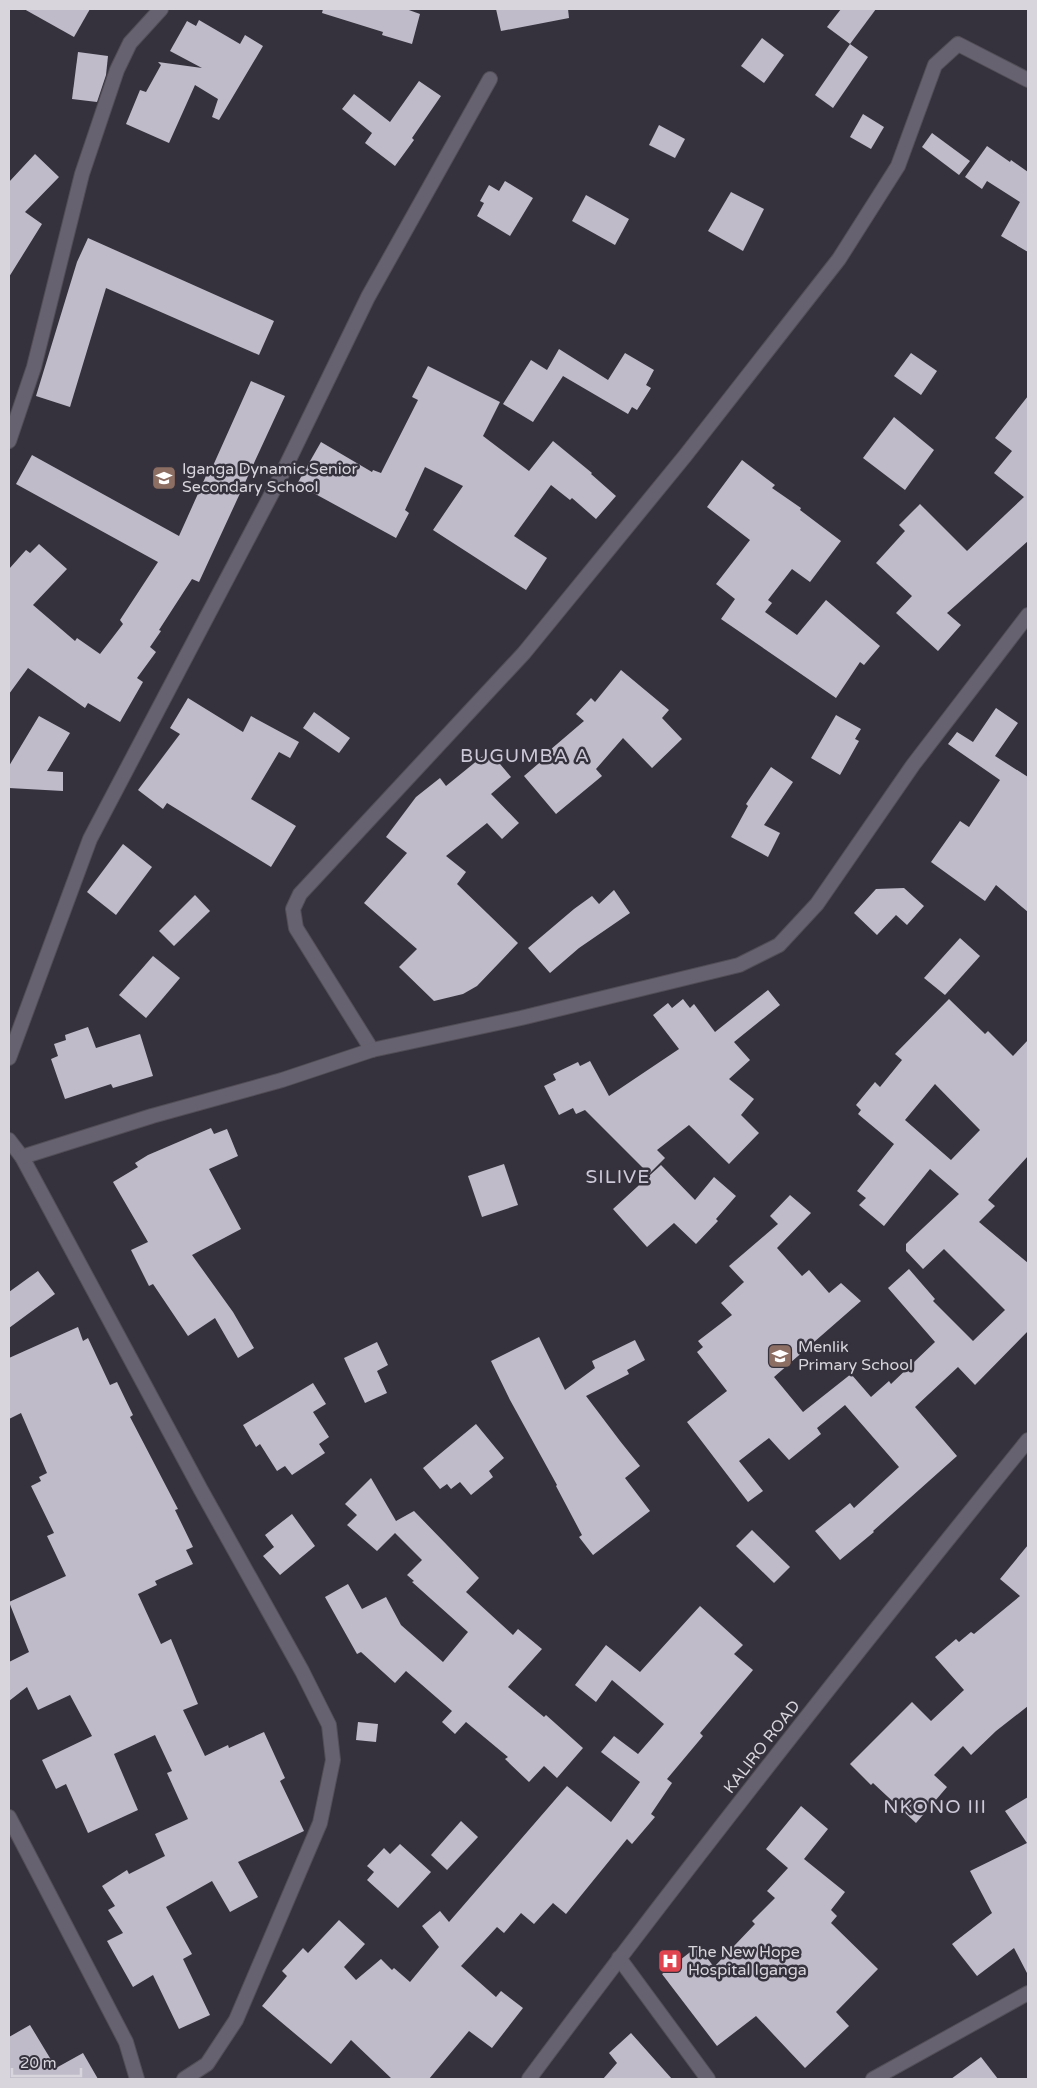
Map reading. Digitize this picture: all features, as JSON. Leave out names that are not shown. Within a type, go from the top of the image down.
[{"type":"street","points":[[9,441],[34,367],[82,174],[117,70],[130,43],[161,9]]},
{"type":"street","points":[[372,1050],[296,928],[293,909],[300,894],[524,653],[685,456],[839,259],[898,166],[935,65],[958,44],[1028,80]]},
{"type":"street","points":[[9,1058],[90,838],[282,474],[368,298],[490,79]]},
{"type":"street","points":[[22,1157],[152,1116],[282,1080],[372,1050],[521,1018],[738,964],[779,945],[817,904],[913,765],[1028,615]]},
{"type":"street","points":[[9,1140],[22,1157],[201,1490],[302,1671],[329,1725],[333,1760],[320,1823],[236,2020],[207,2064],[184,2079]]},
{"type":"street","name":"KALIRO ROAD","points":[[529,2079],[619,1958],[929,1562],[1028,1440]]},
{"type":"street","points":[[9,1817],[126,2042],[138,2079]]},
{"type":"street","points":[[619,1958],[708,2079]]},
{"type":"street","points":[[873,2079],[1028,1992]]},
{"type":"building","points":[[24,9],[90,9],[74,37]]},
{"type":"building","points":[[323,9],[406,9],[420,14],[412,44],[382,35],[383,32],[322,13]]},
{"type":"building","points":[[496,9],[568,9],[569,18],[501,31]]},
{"type":"building","points":[[841,9],[876,9],[850,44],[827,27]]},
{"type":"building","points":[[199,20],[240,44],[245,35],[263,46],[219,120],[212,117],[218,99],[195,85],[169,143],[126,124],[140,90],[146,92],[161,65],[158,62],[202,68],[170,51],[187,21],[196,26]]},
{"type":"building","points":[[762,38],[784,55],[764,83],[741,66]]},
{"type":"building","points":[[850,44],[868,57],[833,108],[815,95]]},
{"type":"building","points":[[78,52],[108,56],[106,75],[97,102],[72,99]]},
{"type":"building","points":[[419,81],[441,96],[412,138],[414,140],[395,166],[365,143],[372,133],[342,109],[354,94],[390,122]]},
{"type":"building","points":[[863,114],[884,127],[871,149],[850,137]]},
{"type":"building","points":[[659,125],[685,139],[675,158],[649,145]]},
{"type":"building","points":[[932,133],[970,161],[959,175],[922,147]]},
{"type":"building","points":[[987,146],[1028,172],[1028,252],[1001,236],[1020,202],[987,181],[982,189],[965,177]]},
{"type":"building","points":[[35,154],[59,177],[25,212],[42,224],[9,277],[9,182]]},
{"type":"building","points":[[505,181],[533,198],[510,236],[477,216],[484,203],[480,201],[489,185],[499,191]]},
{"type":"building","points":[[731,192],[764,209],[743,251],[708,231]]},
{"type":"building","points":[[586,195],[629,219],[615,245],[572,221]]},
{"type":"building","points":[[88,238],[274,321],[259,355],[106,288],[70,407],[36,396],[77,262]]},
{"type":"building","points":[[559,349],[608,380],[625,353],[654,370],[646,385],[651,388],[637,410],[632,407],[628,414],[563,376],[533,422],[503,404],[531,360],[547,370]]},
{"type":"building","points":[[911,353],[937,371],[921,395],[894,376]]},
{"type":"building","points":[[428,366],[500,402],[483,436],[529,471],[553,441],[592,473],[616,496],[596,519],[572,498],[570,500],[551,485],[514,536],[547,558],[526,590],[433,530],[463,486],[425,467],[405,510],[409,513],[396,538],[297,484],[321,442],[372,472],[373,470],[381,473],[418,400],[412,397]]},
{"type":"building","points":[[251,381],[285,396],[199,582],[192,579],[159,630],[161,631],[150,647],[156,652],[137,678],[143,682],[120,722],[88,703],[85,708],[28,668],[9,694],[9,569],[26,550],[30,553],[39,544],[67,569],[33,605],[75,641],[77,638],[100,654],[123,624],[120,620],[158,562],[16,484],[32,455],[179,536]]},
{"type":"building","points":[[1028,396],[1028,541],[947,613],[961,625],[938,651],[896,613],[912,596],[876,563],[905,531],[899,525],[920,504],[967,551],[1024,497],[994,473],[1012,451],[995,438]]},
{"type":"building","points":[[894,417],[934,450],[905,490],[863,458]]},
{"type":"building","points":[[742,460],[775,485],[772,488],[801,508],[800,510],[841,541],[810,582],[792,569],[768,600],[772,603],[765,612],[797,635],[826,600],[880,646],[864,665],[860,662],[836,698],[721,619],[735,599],[716,584],[750,540],[707,507]]},
{"type":"building","points":[[621,670],[669,710],[662,718],[682,739],[652,768],[623,738],[596,769],[602,776],[556,814],[524,776],[552,752],[550,750],[584,721],[576,714],[591,698],[595,702]]},
{"type":"building","points":[[188,698],[243,732],[251,716],[299,742],[290,758],[279,752],[251,799],[296,826],[271,867],[167,803],[163,809],[138,790],[180,734],[170,728]]},
{"type":"building","points":[[996,708],[1018,723],[995,756],[1028,777],[1028,912],[996,885],[985,901],[931,862],[960,821],[969,827],[1000,780],[948,744],[957,732],[973,742]]},
{"type":"building","points":[[314,712],[350,738],[339,753],[303,728]]},
{"type":"building","points":[[836,715],[861,729],[855,739],[859,741],[840,775],[811,758]]},
{"type":"building","points":[[39,716],[70,733],[47,771],[63,772],[63,791],[9,788],[9,766]]},
{"type":"building","points":[[489,751],[511,777],[491,794],[519,823],[502,839],[487,823],[446,856],[466,872],[457,884],[518,943],[477,986],[463,994],[434,1001],[399,967],[417,949],[364,903],[407,853],[386,837],[416,797],[440,778],[446,786]]},
{"type":"building","points":[[771,767],[793,782],[764,825],[780,833],[768,857],[731,837],[748,806],[746,804]]},
{"type":"building","points":[[123,844],[152,867],[116,915],[87,892]]},
{"type":"building","points":[[904,888],[924,906],[907,925],[896,915],[877,935],[854,913],[876,889]]},
{"type":"building","points":[[614,890],[630,913],[579,948],[550,973],[528,948],[592,896],[599,904]]},
{"type":"building","points":[[195,895],[210,911],[174,946],[159,931]]},
{"type":"building","points":[[960,938],[980,956],[945,995],[924,978]]},
{"type":"building","points":[[153,956],[180,978],[146,1018],[119,995]]},
{"type":"building","points":[[768,990],[780,1005],[734,1042],[750,1060],[729,1079],[754,1099],[741,1115],[759,1133],[729,1164],[689,1125],[657,1150],[665,1158],[649,1174],[585,1110],[576,1114],[573,1108],[559,1115],[544,1086],[556,1080],[553,1074],[578,1062],[580,1066],[590,1061],[609,1096],[679,1049],[653,1015],[668,1003],[672,1008],[683,999],[690,1008],[694,1004],[715,1032]]},
{"type":"building","points":[[949,999],[985,1034],[988,1031],[1013,1056],[1028,1040],[1028,1156],[988,1200],[995,1206],[979,1222],[1028,1263],[1028,1331],[975,1385],[958,1367],[915,1407],[957,1456],[874,1532],[840,1560],[815,1531],[850,1503],[854,1508],[899,1467],[845,1405],[817,1428],[821,1434],[789,1460],[769,1438],[739,1461],[763,1491],[748,1502],[687,1422],[727,1391],[697,1352],[703,1347],[698,1341],[732,1315],[721,1303],[744,1282],[729,1266],[778,1224],[770,1216],[790,1195],[811,1213],[777,1248],[802,1276],[809,1270],[829,1293],[841,1283],[861,1301],[774,1377],[803,1412],[851,1374],[871,1397],[889,1381],[891,1384],[935,1342],[888,1288],[909,1269],[935,1299],[933,1301],[973,1341],[1005,1310],[944,1249],[923,1269],[906,1251],[906,1244],[959,1194],[930,1169],[884,1226],[859,1205],[866,1198],[857,1191],[894,1144],[858,1114],[861,1110],[856,1105],[875,1082],[880,1087],[902,1060],[895,1054]],"holes":[[[935,1084],[980,1130],[951,1160],[905,1120]]]},
{"type":"building","points":[[88,1027],[96,1048],[140,1034],[153,1076],[113,1088],[111,1084],[65,1099],[51,1059],[58,1056],[54,1044],[66,1040],[65,1035]]},
{"type":"building","points":[[211,1128],[214,1134],[227,1129],[238,1156],[209,1169],[241,1229],[192,1255],[233,1312],[254,1348],[238,1358],[215,1318],[188,1336],[153,1284],[149,1286],[131,1250],[148,1242],[113,1182],[138,1167],[135,1163],[148,1155]]},
{"type":"building","points":[[504,1164],[518,1205],[482,1217],[468,1176]]},
{"type":"building","points":[[661,1165],[695,1200],[714,1177],[736,1196],[716,1219],[718,1221],[696,1244],[674,1223],[647,1247],[613,1209]]},
{"type":"building","points":[[38,1271],[55,1294],[9,1328],[9,1292]]},
{"type":"building","points":[[78,1327],[83,1341],[88,1338],[110,1385],[117,1382],[133,1415],[130,1417],[178,1509],[175,1510],[193,1547],[186,1550],[193,1564],[155,1581],[157,1585],[138,1594],[161,1644],[171,1639],[198,1704],[183,1710],[205,1756],[228,1745],[229,1748],[264,1732],[285,1778],[280,1781],[304,1831],[238,1862],[258,1897],[230,1912],[212,1881],[166,1907],[192,1954],[183,1959],[210,2015],[179,2029],[153,1975],[133,1987],[107,1941],[123,1933],[108,1910],[115,1906],[102,1886],[127,1870],[129,1874],[165,1856],[155,1834],[188,1819],[167,1773],[172,1771],[155,1735],[114,1754],[138,1810],[88,1833],[66,1784],[56,1789],[42,1760],[92,1736],[70,1695],[38,1710],[27,1687],[9,1701],[9,1662],[29,1652],[9,1602],[66,1576],[47,1536],[54,1533],[31,1486],[41,1481],[39,1477],[47,1473],[21,1413],[9,1419],[9,1358]]},
{"type":"building","points":[[539,1337],[565,1390],[595,1368],[592,1361],[635,1340],[645,1360],[627,1370],[629,1374],[586,1396],[640,1466],[625,1478],[650,1511],[593,1555],[579,1537],[582,1535],[557,1485],[510,1400],[491,1361]]},
{"type":"building","points":[[377,1342],[388,1365],[377,1371],[387,1393],[365,1403],[344,1358]]},
{"type":"building","points":[[313,1383],[326,1404],[313,1412],[329,1437],[319,1444],[325,1453],[292,1475],[285,1466],[277,1471],[260,1444],[256,1447],[243,1425]]},
{"type":"building","points":[[476,1424],[504,1458],[489,1471],[493,1477],[471,1495],[460,1482],[451,1489],[447,1484],[440,1489],[423,1468]]},
{"type":"building","points":[[371,1478],[396,1521],[414,1511],[479,1578],[466,1592],[513,1635],[518,1629],[542,1649],[508,1687],[544,1717],[546,1715],[583,1748],[557,1778],[544,1766],[529,1782],[505,1759],[508,1757],[466,1722],[455,1734],[442,1722],[452,1711],[406,1671],[395,1683],[361,1652],[357,1654],[325,1597],[348,1584],[362,1609],[386,1597],[401,1625],[443,1662],[468,1632],[412,1582],[414,1581],[407,1575],[422,1560],[395,1533],[377,1551],[347,1525],[357,1515],[345,1504]]},
{"type":"building","points":[[292,1514],[315,1546],[280,1575],[263,1556],[274,1547],[265,1535]]},
{"type":"building","points":[[752,1530],[790,1567],[774,1583],[736,1546]]},
{"type":"building","points":[[1028,1545],[1028,1706],[996,1731],[971,1755],[963,1746],[934,1775],[947,1787],[916,1823],[873,1783],[871,1785],[850,1764],[912,1702],[931,1721],[964,1690],[935,1657],[956,1639],[959,1642],[971,1632],[974,1634],[1020,1596],[1000,1579]]},
{"type":"building","points":[[700,1606],[743,1645],[734,1654],[753,1670],[700,1733],[703,1736],[667,1779],[672,1783],[651,1814],[655,1817],[632,1844],[627,1839],[566,1914],[553,1903],[534,1924],[521,1913],[504,1933],[497,1927],[461,1966],[496,1997],[501,1991],[523,2008],[492,2048],[469,2031],[429,2079],[392,2079],[351,2040],[331,2064],[262,2006],[287,1976],[282,1971],[303,1948],[308,1953],[339,1920],[365,1944],[344,1967],[356,1980],[381,1959],[392,1970],[394,1968],[410,1982],[439,1947],[422,1926],[440,1911],[449,1922],[567,1786],[611,1822],[640,1782],[601,1752],[614,1736],[638,1754],[664,1724],[612,1680],[596,1702],[575,1685],[606,1645],[640,1672]]},
{"type":"building","points":[[358,1722],[378,1724],[376,1742],[356,1740]]},
{"type":"building","points":[[1028,1797],[1028,1975],[1014,1948],[977,1976],[952,1944],[992,1913],[970,1871],[1027,1843],[1005,1811]]},
{"type":"building","points":[[801,1806],[828,1829],[804,1859],[845,1892],[831,1910],[837,1916],[831,1923],[878,1969],[836,2012],[849,2026],[805,2068],[756,2016],[717,2046],[662,1974],[698,1946],[714,1967],[755,1924],[752,1921],[775,1898],[767,1891],[788,1868],[766,1849]]},
{"type":"building","points":[[461,1821],[478,1837],[447,1870],[431,1855]]},
{"type":"building","points":[[400,1844],[431,1872],[398,1908],[367,1880],[374,1872],[367,1866],[384,1848],[390,1854]]},
{"type":"building","points":[[30,2025],[56,2068],[83,2053],[98,2079],[9,2079],[9,2037]]},
{"type":"building","points":[[631,2033],[672,2079],[603,2079],[617,2063],[609,2053]]},
{"type":"building","points":[[981,2057],[998,2079],[951,2079]]},
{"type":"place","name":"Iganga Dynamic Senior Secondary School","points":[[164,478]]},
{"type":"place","name":"Menlik Primary School","points":[[780,1356]]},
{"type":"place","name":"The New Hope Hospital Iganga","points":[[670,1961]]},
{"type":"district","name":"BUGUMBA A","points":[[525,756]]},
{"type":"district","name":"SILIVE","points":[[618,1177]]},
{"type":"district","name":"NKONO III","points":[[935,1807]]}]
